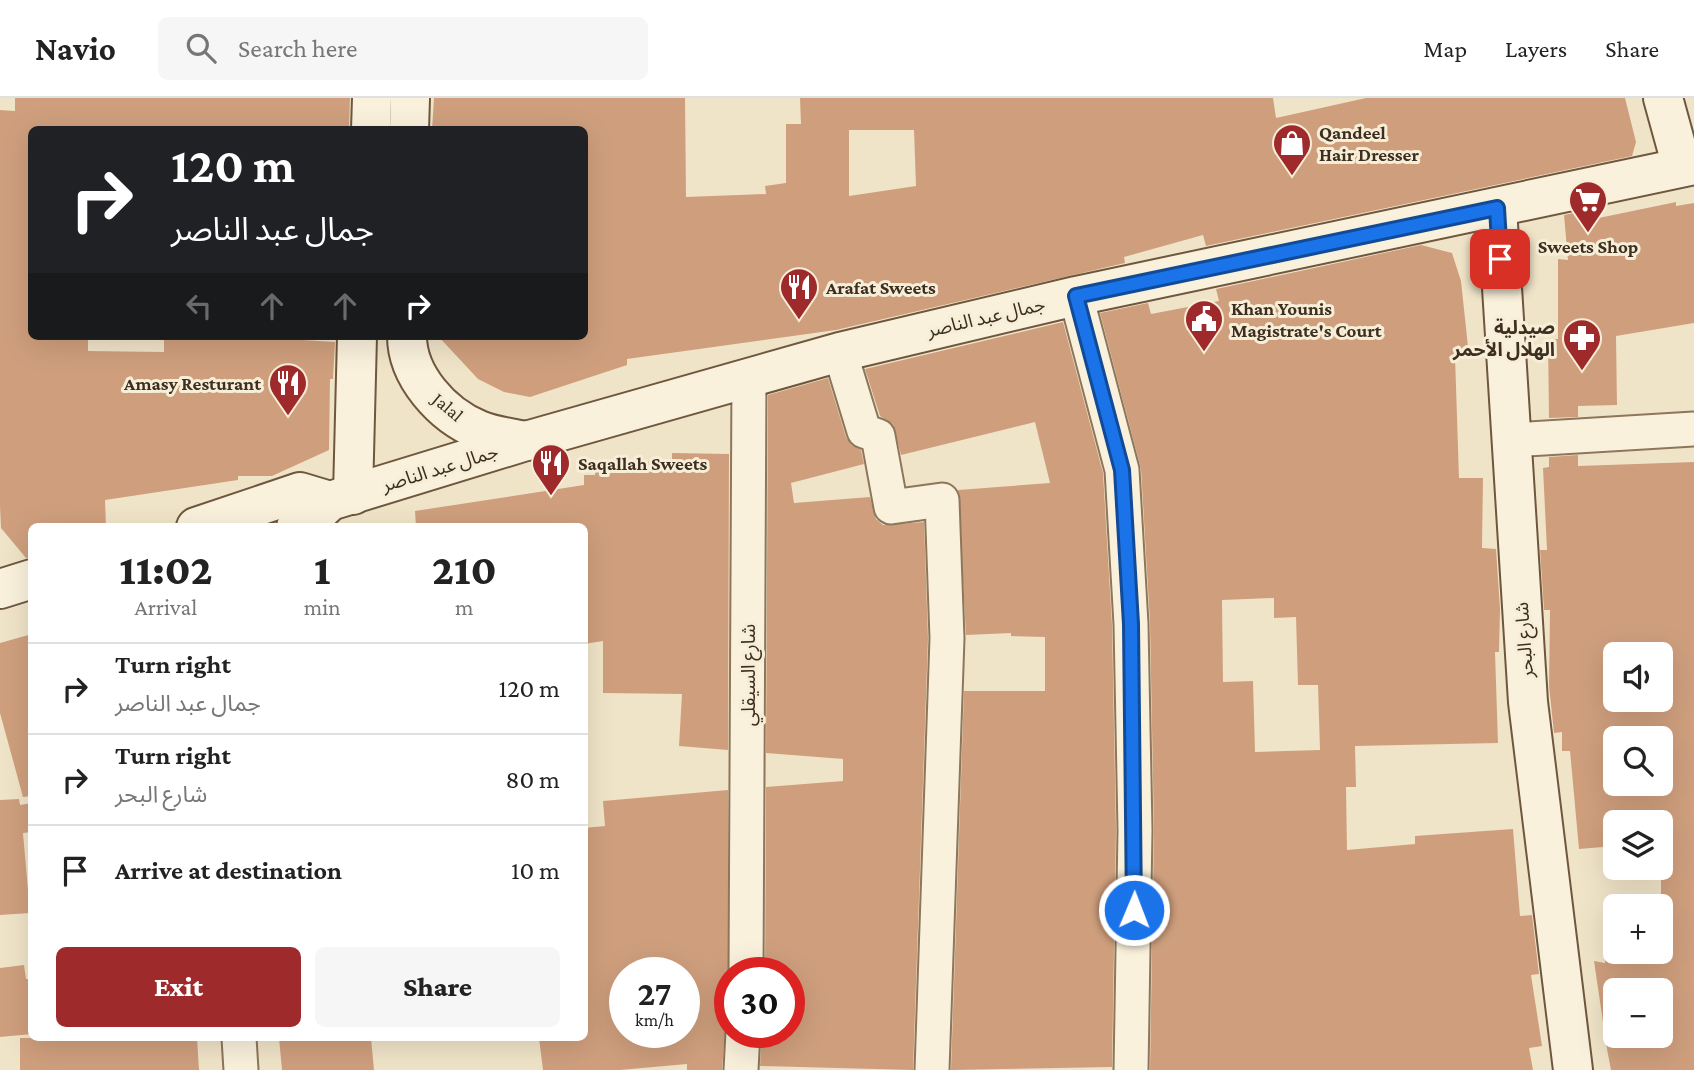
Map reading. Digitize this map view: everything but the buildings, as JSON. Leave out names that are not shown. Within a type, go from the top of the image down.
[{"type":"main road","points":[[371,126],[372,98]]},
{"type":"main road","points":[[409,126],[410,98]]},
{"type":"main road","points":[[1664,98],[1688,166]]},
{"type":"main road","name":"جمال عبد الناصر","points":[[306,523],[341,498],[526,441],[840,352],[1076,296],[1688,166]]},
{"type":"main road","name":"شارع البحر","points":[[1497,208],[1528,702],[1573,1070]]},
{"type":"main road","points":[[208,523],[300,492],[341,498],[357,340]]},
{"type":"main road","name":"Jalal","points":[[407,340],[407,356],[428,390],[449,413],[479,430],[526,441]]},
{"type":"main road","points":[[0,589],[28,580]]},
{"type":"main road","points":[[0,616],[28,608]]},
{"type":"street","points":[[1076,296],[1122,470],[1131,624],[1135,830],[1131,1070]]},
{"type":"street","points":[[840,352],[864,431],[878,436],[891,507],[942,500],[947,638],[932,1070]]},
{"type":"street","name":"شارع السيقلي","points":[[746,957],[750,376]]},
{"type":"street","points":[[1510,440],[1694,429]]},
{"type":"street","points":[[239,1041],[241,1070]]},
{"type":"street","points":[[741,1070],[742,1048]]},
{"type":"place","name":"Qandeel Hair Dresser","points":[[1292,177]]},
{"type":"place","name":"Sweets Shop","points":[[1588,234]]},
{"type":"place","name":"Arafat Sweets","points":[[799,321]]},
{"type":"place","name":"Khan Younis Magistrate's Court","points":[[1204,353]]},
{"type":"place","name":"صيدلية الهلال الأحمر","points":[[1582,372]]},
{"type":"place","name":"Amasy Resturant","points":[[288,417]]},
{"type":"place","name":"Saqallah Sweets","points":[[551,497]]},
{"type":"route","points":[[1134,910],[1131,624],[1122,470],[1076,296],[1497,208],[1500,259]]}]
